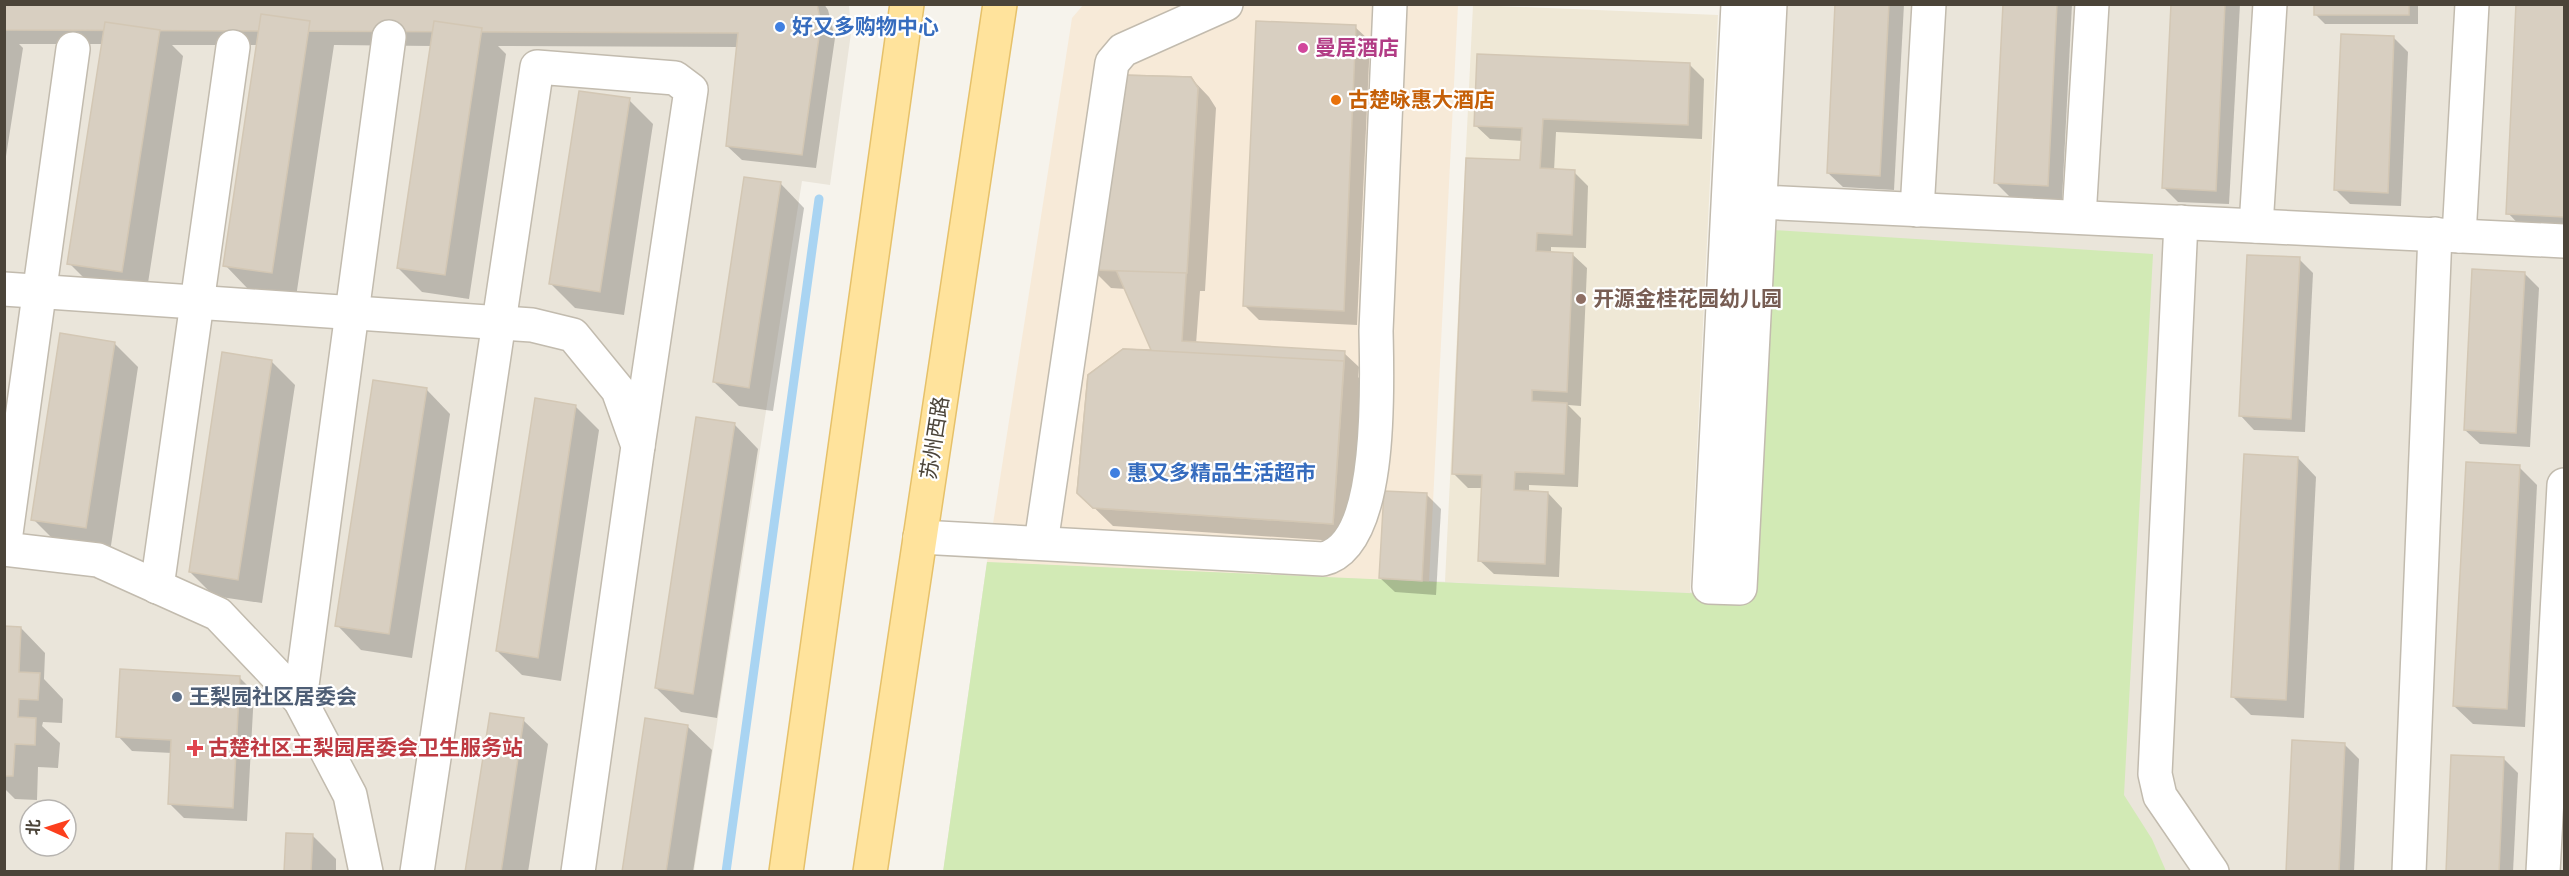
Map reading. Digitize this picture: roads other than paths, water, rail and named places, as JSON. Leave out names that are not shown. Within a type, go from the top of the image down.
[{"type":"main road","points":[[786,872],[907,4]]},
{"type":"main road","name":"苏州西路","points":[[870,872],[1000,4]]},
{"type":"street","points":[[1041,543],[1112,63],[1123,50],[1226,4]]},
{"type":"street","points":[[920,537],[1323,559],[1335,556],[1358,529],[1370,484],[1390,4]]},
{"type":"street","points":[[1738,4],[1727,225],[1738,328],[1740,588],[1709,587],[1738,328],[1759,214],[1770,4]]},
{"type":"street","points":[[1917,210],[1929,4]]},
{"type":"street","points":[[2079,217],[2092,4]]},
{"type":"street","points":[[2256,226],[2270,4]]},
{"type":"street","points":[[2409,872],[2447,235],[2472,4]]},
{"type":"street","points":[[300,700],[389,37]]},
{"type":"street","points":[[157,587],[234,47]]},
{"type":"street","points":[[73,49],[4,549],[98,560],[218,614],[300,700],[350,795],[366,872]]},
{"type":"street","points":[[417,872],[537,67],[675,78],[691,90],[578,872]]},
{"type":"street","points":[[1727,225],[1759,214],[1917,210],[2565,241]]},
{"type":"street","points":[[2181,222],[2155,774],[2160,796],[2212,872]]},
{"type":"street","points":[[4,289],[532,325],[573,335],[618,390],[638,446]]},
{"type":"street","points":[[2543,872],[2565,485]]},
{"type":"waterway","points":[[726,872],[819,199]]},
{"type":"place","name":"好又多购物中心","points":[[780,27]]},
{"type":"place","name":"曼居酒店","points":[[1303,48]]},
{"type":"place","name":"古楚咏惠大酒店","points":[[1336,100]]},
{"type":"place","name":"开源金桂花园幼儿园","points":[[1581,299]]},
{"type":"place","name":"惠又多精品生活超市","points":[[1115,473]]},
{"type":"place","name":"王梨园社区居委会","points":[[177,697]]},
{"type":"place","name":"古楚社区王梨园居委会卫生服务站","points":[[195,748]]}]
